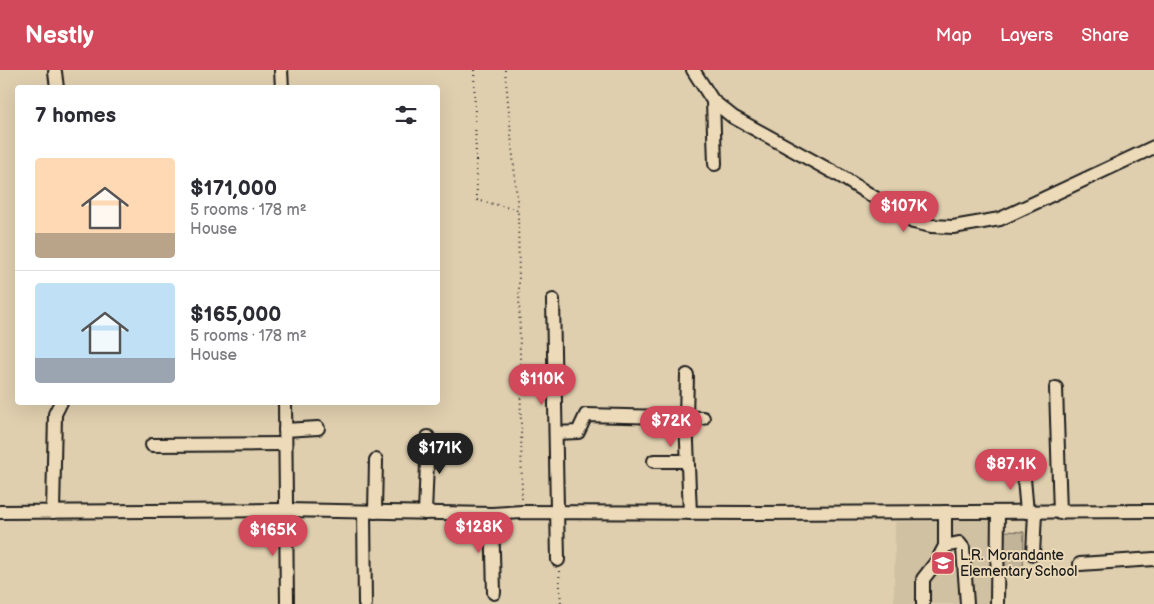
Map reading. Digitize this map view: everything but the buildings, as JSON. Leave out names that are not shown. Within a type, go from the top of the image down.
[{"type":"street","points":[[281,70],[282,85]]},
{"type":"street","points":[[693,70],[713,100],[733,117],[842,177],[913,222],[931,226],[953,226],[1000,219],[1154,147]]},
{"type":"street","points":[[55,72],[57,85]]},
{"type":"street","points":[[713,100],[716,164]]},
{"type":"street","points":[[553,300],[559,512],[558,560]]},
{"type":"street","points":[[687,375],[686,419],[690,513]]},
{"type":"street","points":[[1056,388],[1060,513]]},
{"type":"street","points":[[53,512],[55,414],[60,405]]},
{"type":"street","points":[[285,405],[287,604]]},
{"type":"street","points":[[556,433],[578,432],[586,415],[703,418]]},
{"type":"street","points":[[285,430],[318,428]]},
{"type":"street","points":[[425,513],[428,437]]},
{"type":"street","points":[[152,446],[285,444]]},
{"type":"street","points":[[365,604],[370,512],[376,460]]},
{"type":"street","points":[[654,462],[688,461]]},
{"type":"street","points":[[1023,468],[1031,512],[1033,554]]},
{"type":"street","points":[[0,512],[286,510],[492,514],[522,512],[1060,513],[1154,511]]},
{"type":"street","points":[[923,604],[923,579],[937,561],[945,546],[945,512]]},
{"type":"street","points":[[997,604],[998,512]]},
{"type":"street","points":[[492,514],[494,593]]},
{"type":"street","points":[[945,546],[959,543],[963,548],[967,604]]},
{"type":"street","points":[[1080,564],[1154,559]]},
{"type":"path","points":[[474,70],[477,200],[518,210]]},
{"type":"path","points":[[505,70],[518,210],[522,512]]},
{"type":"path","points":[[558,560],[561,604]]},
{"type":"shaded area","name":"L.R. Morandante Elementary School","points":[[992,520],[993,604],[894,604],[895,522]]},
{"type":"shaded area","points":[[1005,531],[1024,532],[1023,573],[1004,573]]},
{"type":"place","name":"L.R. Morandante Elementary School","points":[[943,563]]}]
